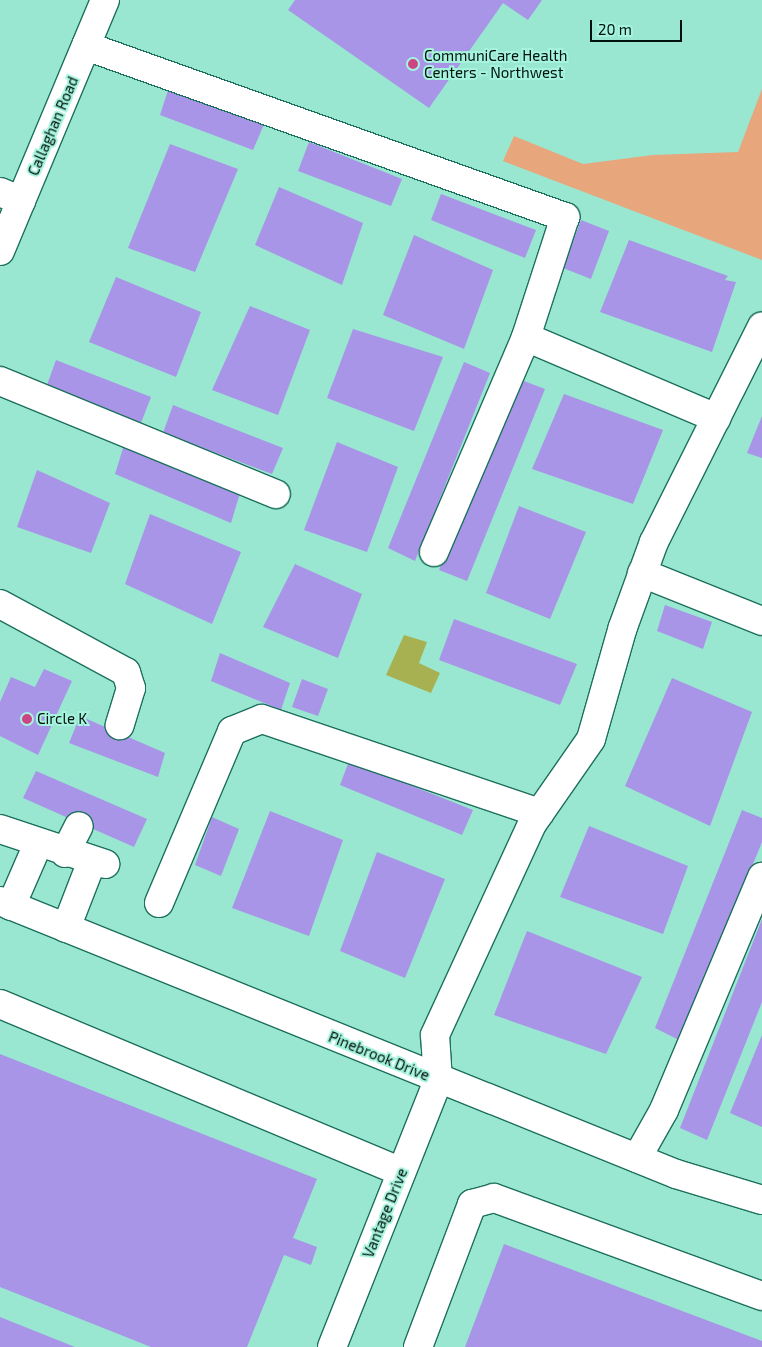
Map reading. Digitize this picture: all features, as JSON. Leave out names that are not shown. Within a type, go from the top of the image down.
[{"type":"street","name":"Callaghan Road","points":[[0,251],[10,197],[86,46],[105,0]]},
{"type":"street","points":[[86,46],[565,217],[526,337],[434,552]]},
{"type":"street","points":[[438,1080],[435,1035],[539,813],[591,739],[622,627],[642,573],[762,326]]},
{"type":"street","points":[[526,337],[716,418]]},
{"type":"street","points":[[0,381],[276,494]]},
{"type":"street","points":[[642,573],[762,621]]},
{"type":"street","points":[[0,604],[126,672],[130,688],[120,725]]},
{"type":"street","points":[[158,903],[232,731],[262,719],[539,813]]},
{"type":"street","points":[[65,853],[79,826]]},
{"type":"street","points":[[0,829],[38,844],[98,863],[66,928]]},
{"type":"street","points":[[6,904],[38,844]]},
{"type":"street","points":[[637,1158],[664,1110],[762,877]]},
{"type":"street","name":"Pinebrook Drive","points":[[6,904],[438,1080],[637,1158],[728,1192],[762,1200]]},
{"type":"street","points":[[0,1004],[401,1172]]},
{"type":"street","name":"Vantage Drive","points":[[332,1347],[438,1080]]},
{"type":"street","points":[[418,1347],[472,1204],[494,1198],[762,1296]]},
{"type":"shaded area","points":[[762,89],[762,260],[503,161],[514,136],[583,164],[653,155],[738,152]]},
{"type":"shaded area","points":[[404,635],[427,642],[419,663],[440,673],[431,693],[386,675]]},
{"type":"building","name":"CommuniCare Health Centers - Northwest","points":[[295,0],[542,0],[528,20],[503,3],[429,108],[288,10]]},
{"type":"building","points":[[170,84],[265,122],[253,150],[160,115]]},
{"type":"building","points":[[309,142],[402,179],[391,206],[298,171]]},
{"type":"building","points":[[170,144],[238,169],[195,272],[128,248]]},
{"type":"building","points":[[279,187],[363,223],[342,285],[255,245]]},
{"type":"building","points":[[441,194],[536,230],[525,258],[431,220]]},
{"type":"building","points":[[581,220],[609,231],[591,279],[563,268]]},
{"type":"building","points":[[414,235],[493,270],[464,349],[383,315]]},
{"type":"building","points":[[629,240],[728,276],[725,280],[736,282],[712,352],[600,312]]},
{"type":"building","points":[[116,277],[201,312],[176,377],[89,342]]},
{"type":"building","points":[[250,306],[310,330],[278,415],[212,390]]},
{"type":"building","points":[[353,329],[443,357],[414,431],[327,398]]},
{"type":"building","points":[[56,360],[151,397],[141,423],[47,385]]},
{"type":"building","points":[[464,362],[490,373],[415,561],[388,548]]},
{"type":"building","points":[[516,378],[545,389],[467,581],[439,570]]},
{"type":"building","points":[[564,394],[663,430],[633,504],[532,469]]},
{"type":"building","points":[[173,405],[283,448],[272,474],[163,433]]},
{"type":"building","points":[[762,416],[762,458],[747,453]]},
{"type":"building","points":[[337,442],[398,467],[367,552],[304,530]]},
{"type":"building","points":[[124,445],[240,493],[231,523],[115,474]]},
{"type":"building","points":[[37,470],[110,503],[91,553],[17,527]]},
{"type":"building","points":[[519,506],[586,532],[550,619],[486,593]]},
{"type":"building","points":[[150,514],[241,552],[212,624],[125,584]]},
{"type":"building","points":[[295,564],[362,594],[338,658],[263,627]]},
{"type":"building","points":[[665,605],[712,622],[703,649],[657,631]]},
{"type":"building","points":[[454,619],[577,664],[560,705],[439,660]]},
{"type":"building","points":[[220,653],[290,683],[281,710],[211,681]]},
{"type":"building","name":"Circle K","points":[[44,669],[72,681],[38,755],[0,736],[0,702],[11,677],[35,687]]},
{"type":"building","points":[[672,678],[752,712],[710,826],[625,786]]},
{"type":"building","points":[[302,679],[328,689],[318,716],[292,707]]},
{"type":"building","points":[[80,716],[165,753],[158,777],[69,743]]},
{"type":"building","points":[[349,761],[473,810],[462,835],[340,785]]},
{"type":"building","points":[[36,771],[147,819],[134,847],[23,798]]},
{"type":"building","points":[[742,810],[762,818],[762,842],[681,1041],[655,1028]]},
{"type":"building","points":[[270,811],[343,840],[309,936],[232,908]]},
{"type":"building","points":[[212,817],[239,829],[221,876],[195,865]]},
{"type":"building","points":[[589,826],[688,866],[663,934],[560,897]]},
{"type":"building","points":[[377,852],[445,879],[405,978],[340,951]]},
{"type":"building","points":[[762,919],[762,1002],[707,1140],[680,1128]]},
{"type":"building","points":[[527,931],[642,977],[606,1054],[494,1015]]},
{"type":"building","points":[[762,1035],[762,1127],[730,1113]]},
{"type":"building","points":[[0,1054],[317,1179],[293,1238],[317,1247],[311,1265],[284,1255],[247,1347],[151,1347],[0,1287]]},
{"type":"building","points":[[504,1244],[762,1341],[762,1347],[465,1347]]},
{"type":"building","points":[[0,1317],[75,1347],[0,1347]]},
{"type":"place","name":"CommuniCare Health Centers - Northwest","points":[[413,64]]},
{"type":"place","name":"Circle K","points":[[27,719]]}]
